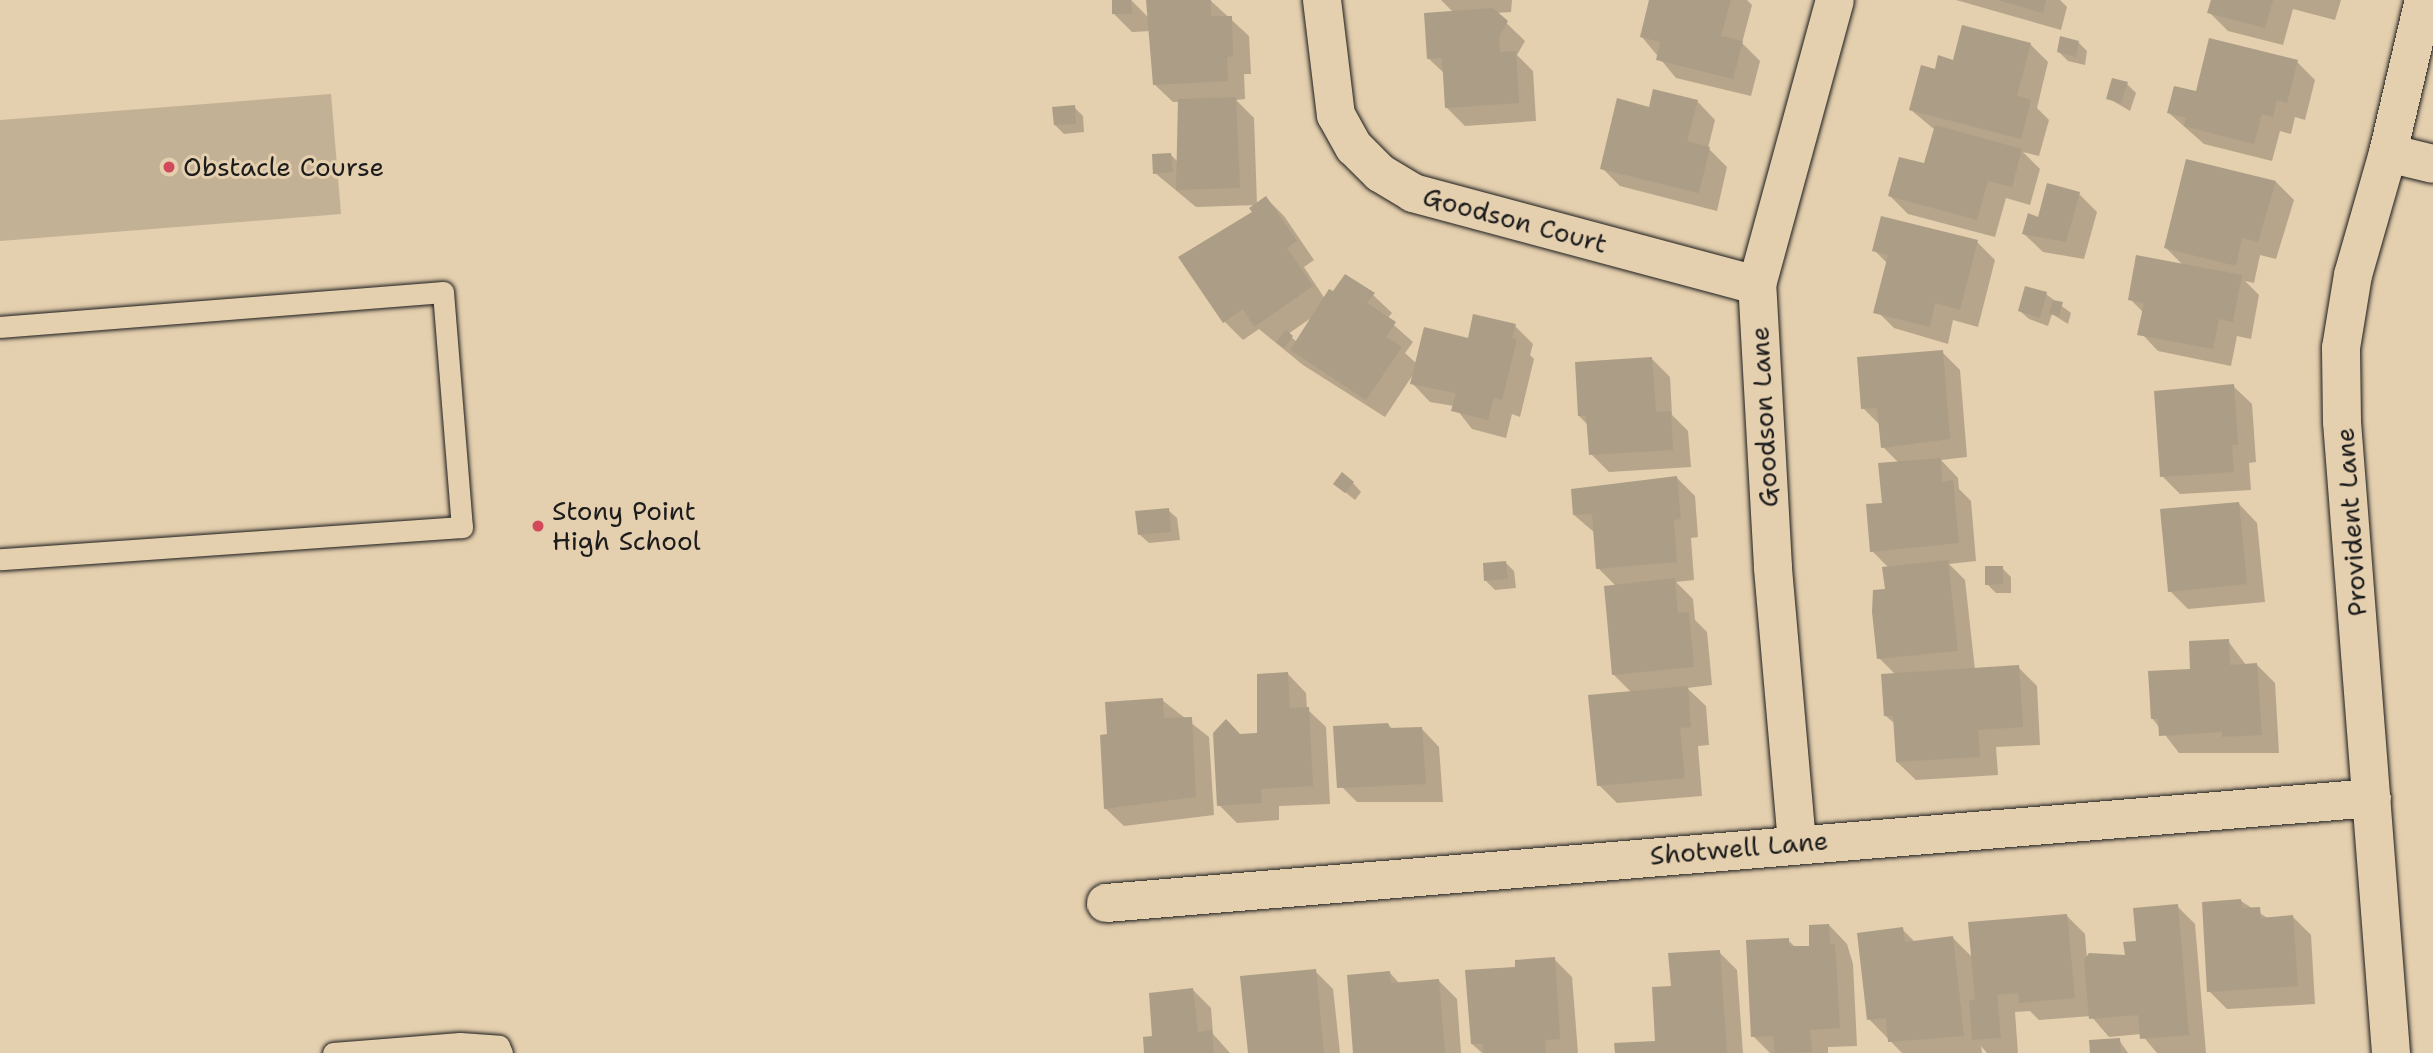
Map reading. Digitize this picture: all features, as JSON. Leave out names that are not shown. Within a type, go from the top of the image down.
[{"type":"street","name":"Goodson Court","points":[[1321,0],[1336,115],[1354,147],[1380,173],[1413,193],[1757,285]]},
{"type":"street","name":"Goodson Lane","points":[[1797,843],[1773,568],[1757,285],[1835,0]]},
{"type":"street","name":"Provident Lane","points":[[2391,1053],[2342,422],[2341,348],[2353,275],[2388,153],[2424,0]]},
{"type":"street","points":[[2388,153],[2433,164]]},
{"type":"street","name":"Shotwell Lane","points":[[1106,903],[1797,843],[2372,798]]},
{"type":"lane","points":[[0,327],[443,292],[463,527],[0,559]]},
{"type":"lane","points":[[333,1053],[460,1043],[499,1046],[502,1053]]},
{"type":"shaded area","name":"Obstacle Course","points":[[331,94],[341,214],[0,241],[0,120]]},
{"type":"building","points":[[1112,0],[1131,0],[1132,14],[1112,14]]},
{"type":"building","points":[[1146,0],[1211,0],[1211,16],[1232,16],[1233,56],[1227,57],[1228,81],[1153,85]]},
{"type":"building","points":[[1649,0],[1731,0],[1721,36],[1743,41],[1733,79],[1656,60],[1660,42],[1640,37]]},
{"type":"building","points":[[1997,0],[2046,0],[2043,13]]},
{"type":"building","points":[[2211,0],[2273,0],[2265,28],[2207,13]]},
{"type":"building","points":[[1493,8],[1508,21],[1499,37],[1500,52],[1516,51],[1519,103],[1445,108],[1442,58],[1427,59],[1424,13]]},
{"type":"building","points":[[1962,25],[2031,43],[2017,96],[2031,100],[2021,139],[1909,110],[1921,65],[1935,69],[1938,55],[1953,60]]},
{"type":"building","points":[[2060,36],[2079,41],[2076,57],[2057,52]]},
{"type":"building","points":[[2209,38],[2298,60],[2287,103],[2277,100],[2273,117],[2262,114],[2254,144],[2184,126],[2186,118],[2167,113],[2174,86],[2196,91]]},
{"type":"building","points":[[2112,78],[2128,82],[2121,103],[2106,99]]},
{"type":"building","points":[[1653,89],[1698,100],[1687,141],[1710,147],[1699,193],[1600,169],[1617,98],[1649,107]]},
{"type":"building","points":[[1236,97],[1240,188],[1176,190],[1178,99]]},
{"type":"building","points":[[1075,105],[1076,124],[1054,125],[1052,107]]},
{"type":"building","points":[[1935,125],[2022,149],[2012,187],[1988,181],[1977,220],[1888,196],[1899,157],[1924,163]]},
{"type":"building","points":[[1171,153],[1173,172],[1153,174],[1152,154]]},
{"type":"building","points":[[2186,159],[2276,181],[2258,242],[2242,238],[2236,266],[2164,248]]},
{"type":"building","points":[[2047,183],[2080,192],[2066,242],[2022,234],[2028,213],[2038,217]]},
{"type":"building","points":[[1266,196],[1297,241],[1287,248],[1313,286],[1254,327],[1243,309],[1223,323],[1178,257],[1252,212],[1249,208]]},
{"type":"building","points":[[1881,216],[1978,240],[1960,310],[1935,303],[1930,327],[1873,313],[1888,255],[1872,251]]},
{"type":"building","points":[[2136,255],[2242,275],[2233,322],[2219,319],[2213,349],[2137,335],[2144,303],[2128,300]]},
{"type":"building","points":[[1345,274],[1375,293],[1367,303],[1396,322],[1386,337],[1402,347],[1366,400],[1290,350],[1329,289],[1333,291]]},
{"type":"building","points":[[2025,286],[2047,292],[2040,318],[2018,311]]},
{"type":"building","points":[[2053,300],[2063,302],[2059,316],[2049,314]]},
{"type":"building","points":[[1473,314],[1516,324],[1512,338],[1517,339],[1502,400],[1494,397],[1488,420],[1451,411],[1456,393],[1410,384],[1424,327],[1468,338]]},
{"type":"building","points":[[1286,330],[1293,336],[1284,348],[1276,342]]},
{"type":"building","points":[[1943,350],[1950,439],[1881,448],[1877,408],[1861,409],[1857,357]]},
{"type":"building","points":[[1652,357],[1656,412],[1671,411],[1673,450],[1589,455],[1586,416],[1578,416],[1575,362]]},
{"type":"building","points":[[2234,384],[2238,445],[2232,445],[2234,472],[2160,477],[2154,391]]},
{"type":"building","points":[[1941,458],[1942,482],[1953,480],[1959,543],[1870,552],[1866,504],[1882,503],[1878,463]]},
{"type":"building","points":[[1342,472],[1354,482],[1345,493],[1333,484]]},
{"type":"building","points":[[1677,476],[1681,519],[1674,520],[1677,562],[1596,569],[1592,514],[1573,515],[1571,489]]},
{"type":"building","points":[[2239,502],[2247,584],[2168,592],[2160,509]]},
{"type":"building","points":[[1169,508],[1171,532],[1138,535],[1135,511]]},
{"type":"building","points":[[1948,560],[1958,651],[1877,659],[1872,612],[1873,590],[1885,589],[1882,567]]},
{"type":"building","points":[[1506,561],[1508,579],[1484,581],[1483,563]]},
{"type":"building","points":[[1985,566],[2003,566],[2003,584],[1985,585]]},
{"type":"building","points":[[1675,578],[1678,613],[1689,612],[1694,667],[1612,675],[1604,586]]},
{"type":"building","points":[[2229,639],[2230,665],[2257,663],[2262,735],[2222,737],[2222,732],[2159,736],[2158,719],[2151,719],[2148,671],[2190,669],[2189,641]]},
{"type":"building","points":[[2019,665],[2023,727],[1978,730],[1980,757],[1896,762],[1893,716],[1884,716],[1881,674]]},
{"type":"building","points":[[1288,672],[1290,708],[1309,707],[1313,786],[1261,789],[1262,803],[1217,806],[1213,733],[1226,719],[1240,734],[1257,733],[1257,674]]},
{"type":"building","points":[[1688,686],[1691,727],[1680,728],[1685,778],[1597,786],[1588,695]]},
{"type":"building","points":[[1163,698],[1164,718],[1192,717],[1196,797],[1104,809],[1100,735],[1107,734],[1105,702]]},
{"type":"building","points":[[1388,723],[1389,728],[1422,727],[1426,784],[1337,788],[1333,726]]},
{"type":"building","points":[[2241,899],[2242,908],[2260,907],[2261,918],[2293,915],[2298,986],[2207,992],[2202,902]]},
{"type":"building","points":[[2178,904],[2189,1035],[2140,1039],[2138,1015],[2089,1019],[2084,960],[2089,953],[2125,955],[2123,942],[2136,941],[2133,908]]},
{"type":"building","points":[[2067,914],[2075,998],[2019,1003],[2018,993],[1997,995],[2001,1038],[1972,1040],[1969,1000],[1975,1000],[1968,922]]},
{"type":"building","points":[[1829,924],[1830,944],[1835,944],[1840,1028],[1810,1030],[1812,1052],[1775,1053],[1773,1036],[1751,1037],[1746,940],[1789,938],[1789,946],[1809,946],[1809,925]]},
{"type":"building","points":[[1903,927],[1905,942],[1953,936],[1964,1036],[1888,1042],[1886,1018],[1867,1020],[1857,933]]},
{"type":"building","points":[[1720,950],[1727,1053],[1615,1053],[1614,1043],[1655,1041],[1652,987],[1671,986],[1668,953]]},
{"type":"building","points":[[1555,957],[1560,1039],[1545,1040],[1546,1053],[1483,1053],[1483,1044],[1471,1044],[1465,970],[1515,967],[1515,960]]},
{"type":"building","points":[[1316,969],[1324,1053],[1248,1053],[1240,976]]},
{"type":"building","points":[[1390,971],[1391,983],[1439,979],[1445,1053],[1353,1053],[1347,975]]},
{"type":"building","points":[[1193,988],[1198,1032],[1212,1030],[1214,1053],[1144,1053],[1143,1037],[1152,1036],[1149,993]]},
{"type":"building","points":[[2120,1038],[2121,1053],[2090,1053],[2089,1040]]},
{"type":"place","name":"Obstacle Course","points":[[169,167]]},
{"type":"place","name":"Stony Point High School","points":[[538,526]]}]
